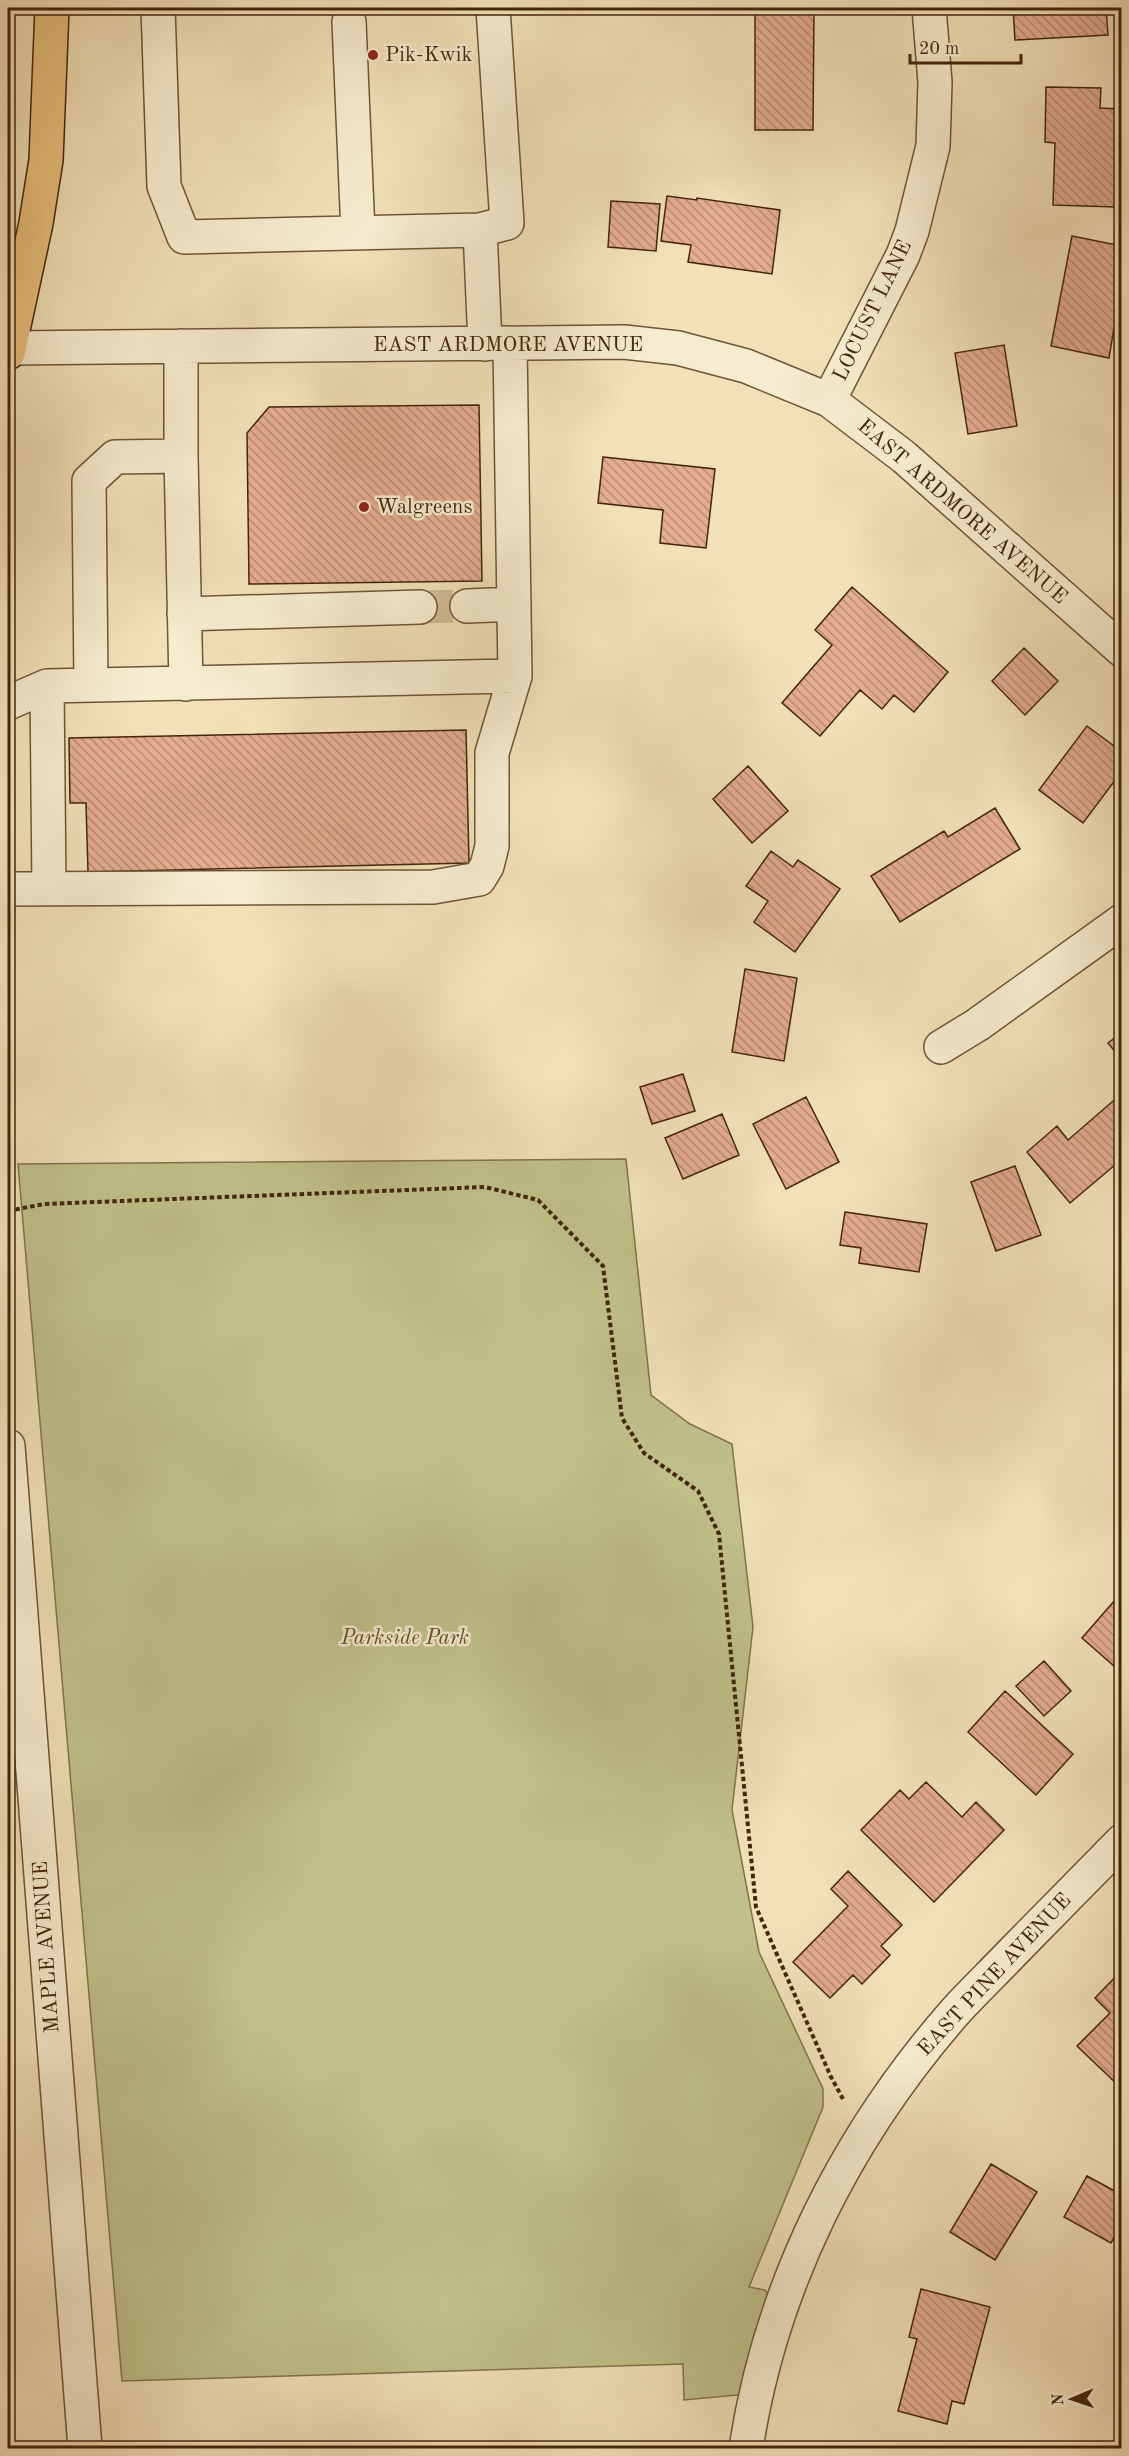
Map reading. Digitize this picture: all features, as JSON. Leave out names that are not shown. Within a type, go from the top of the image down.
[{"type":"main road","points":[[9,351],[36,224],[46,159],[52,8]]},
{"type":"street","points":[[158,8],[164,186],[184,237],[480,230],[507,223],[493,8]]},
{"type":"street","name":"LOCUST LANE","points":[[829,400],[903,255],[912,231],[933,146],[935,82],[929,8]]},
{"type":"street","points":[[350,22],[358,233]]},
{"type":"street","points":[[8,889],[433,887],[479,879],[488,866],[492,846],[492,753],[515,676],[514,604],[497,344],[480,230]]},
{"type":"street","name":"EAST ARDMORE AVENUE","points":[[9,351],[181,346],[624,342],[678,348],[746,366],[829,400],[904,457],[1122,650]]},
{"type":"street","points":[[181,346],[186,684]]},
{"type":"street","points":[[91,685],[89,480],[115,457],[181,456]]},
{"type":"street","points":[[467,606],[514,604]]},
{"type":"street","points":[[184,614],[420,607]]},
{"type":"street","points":[[8,677],[47,686],[515,676]]},
{"type":"street","points":[[47,686],[49,889]]},
{"type":"street","points":[[8,703],[47,686]]},
{"type":"street","points":[[941,1047],[1122,921]]},
{"type":"street","name":"MAPLE AVENUE","points":[[8,1446],[21,1791],[85,2448]]},
{"type":"street","name":"EAST PINE AVENUE","points":[[746,2448],[751,2413],[782,2301],[818,2215],[863,2133],[919,2056],[955,2012],[1122,1841]]},
{"type":"path","points":[[8,1210],[44,1204],[485,1187],[538,1200],[603,1266],[622,1418],[644,1453],[698,1491],[719,1534],[756,1907],[831,2077],[863,2133]]},
{"type":"green space","name":"Parkside Park","points":[[626,1159],[651,1395],[690,1424],[732,1444],[753,1627],[732,1810],[759,1952],[823,2089],[823,2107],[749,2287],[765,2290],[773,2303],[748,2394],[684,2400],[683,2364],[122,2381],[18,1164]]},
{"type":"building","points":[[755,8],[814,8],[813,130],[755,130]]},
{"type":"building","points":[[1013,8],[1106,8],[1108,35],[1015,40]]},
{"type":"building","points":[[1046,87],[1101,88],[1100,108],[1120,109],[1116,207],[1053,205],[1055,143],[1045,142]]},
{"type":"building","points":[[667,196],[780,210],[772,274],[688,262],[691,245],[661,241]]},
{"type":"building","points":[[611,201],[660,204],[656,251],[608,247]]},
{"type":"building","points":[[1072,236],[1122,246],[1118,280],[1122,281],[1122,329],[1114,328],[1109,358],[1051,346]]},
{"type":"building","points":[[1004,345],[1017,426],[968,434],[955,353]]},
{"type":"building","name":"Walgreens","points":[[479,405],[482,581],[249,584],[247,433],[269,407]]},
{"type":"building","points":[[603,457],[715,469],[706,548],[660,543],[663,510],[598,503]]},
{"type":"building","points":[[852,587],[948,672],[914,712],[894,695],[882,709],[860,690],[820,736],[782,703],[832,645],[815,630]]},
{"type":"building","points":[[1024,648],[1058,681],[1025,715],[992,681]]},
{"type":"building","points":[[1087,726],[1122,752],[1122,771],[1083,823],[1039,790]]},
{"type":"building","points":[[466,730],[469,863],[88,872],[86,803],[70,803],[69,738]]},
{"type":"building","points":[[748,766],[788,811],[752,843],[713,799]]},
{"type":"building","points":[[995,808],[1020,849],[900,922],[871,876],[944,831],[948,837]]},
{"type":"building","points":[[771,851],[793,867],[798,860],[840,889],[795,952],[754,922],[768,901],[746,886]]},
{"type":"building","points":[[745,969],[797,978],[784,1061],[732,1052]]},
{"type":"building","points":[[1122,1032],[1122,1060],[1108,1043]]},
{"type":"building","points":[[683,1074],[695,1111],[652,1124],[640,1087]]},
{"type":"building","points":[[1120,1095],[1122,1159],[1070,1203],[1027,1152],[1057,1126],[1068,1140]]},
{"type":"building","points":[[806,1097],[839,1162],[786,1189],[753,1124]]},
{"type":"building","points":[[722,1114],[739,1155],[683,1179],[665,1138]]},
{"type":"building","points":[[1015,1166],[1041,1235],[996,1251],[971,1182]]},
{"type":"building","points":[[845,1212],[927,1224],[919,1272],[859,1263],[861,1248],[840,1245]]},
{"type":"building","points":[[1115,1600],[1122,1606],[1122,1673],[1082,1638]]},
{"type":"building","points":[[1044,1661],[1071,1691],[1044,1716],[1016,1686]]},
{"type":"building","points":[[1005,1691],[1073,1754],[1036,1795],[968,1732]]},
{"type":"building","points":[[926,1782],[962,1817],[976,1802],[1004,1830],[934,1902],[861,1830],[900,1790],[909,1799]]},
{"type":"building","points":[[848,1871],[902,1925],[881,1946],[890,1955],[862,1984],[853,1975],[830,1998],[793,1962],[848,1906],[831,1889]]},
{"type":"building","points":[[1122,1970],[1122,2083],[1119,2086],[1077,2046],[1110,2013],[1095,1998]]},
{"type":"building","points":[[991,2164],[1037,2192],[995,2260],[950,2232]]},
{"type":"building","points":[[1087,2176],[1122,2195],[1122,2224],[1111,2243],[1064,2217]]},
{"type":"building","points":[[921,2289],[990,2307],[964,2404],[952,2401],[947,2424],[898,2411],[917,2339],[909,2337]]},
{"type":"tunnel","points":[[420,607],[467,606]]},
{"type":"place","name":"Pik-Kwik","points":[[373,55]]},
{"type":"place","name":"Walgreens","points":[[364,507]]}]
